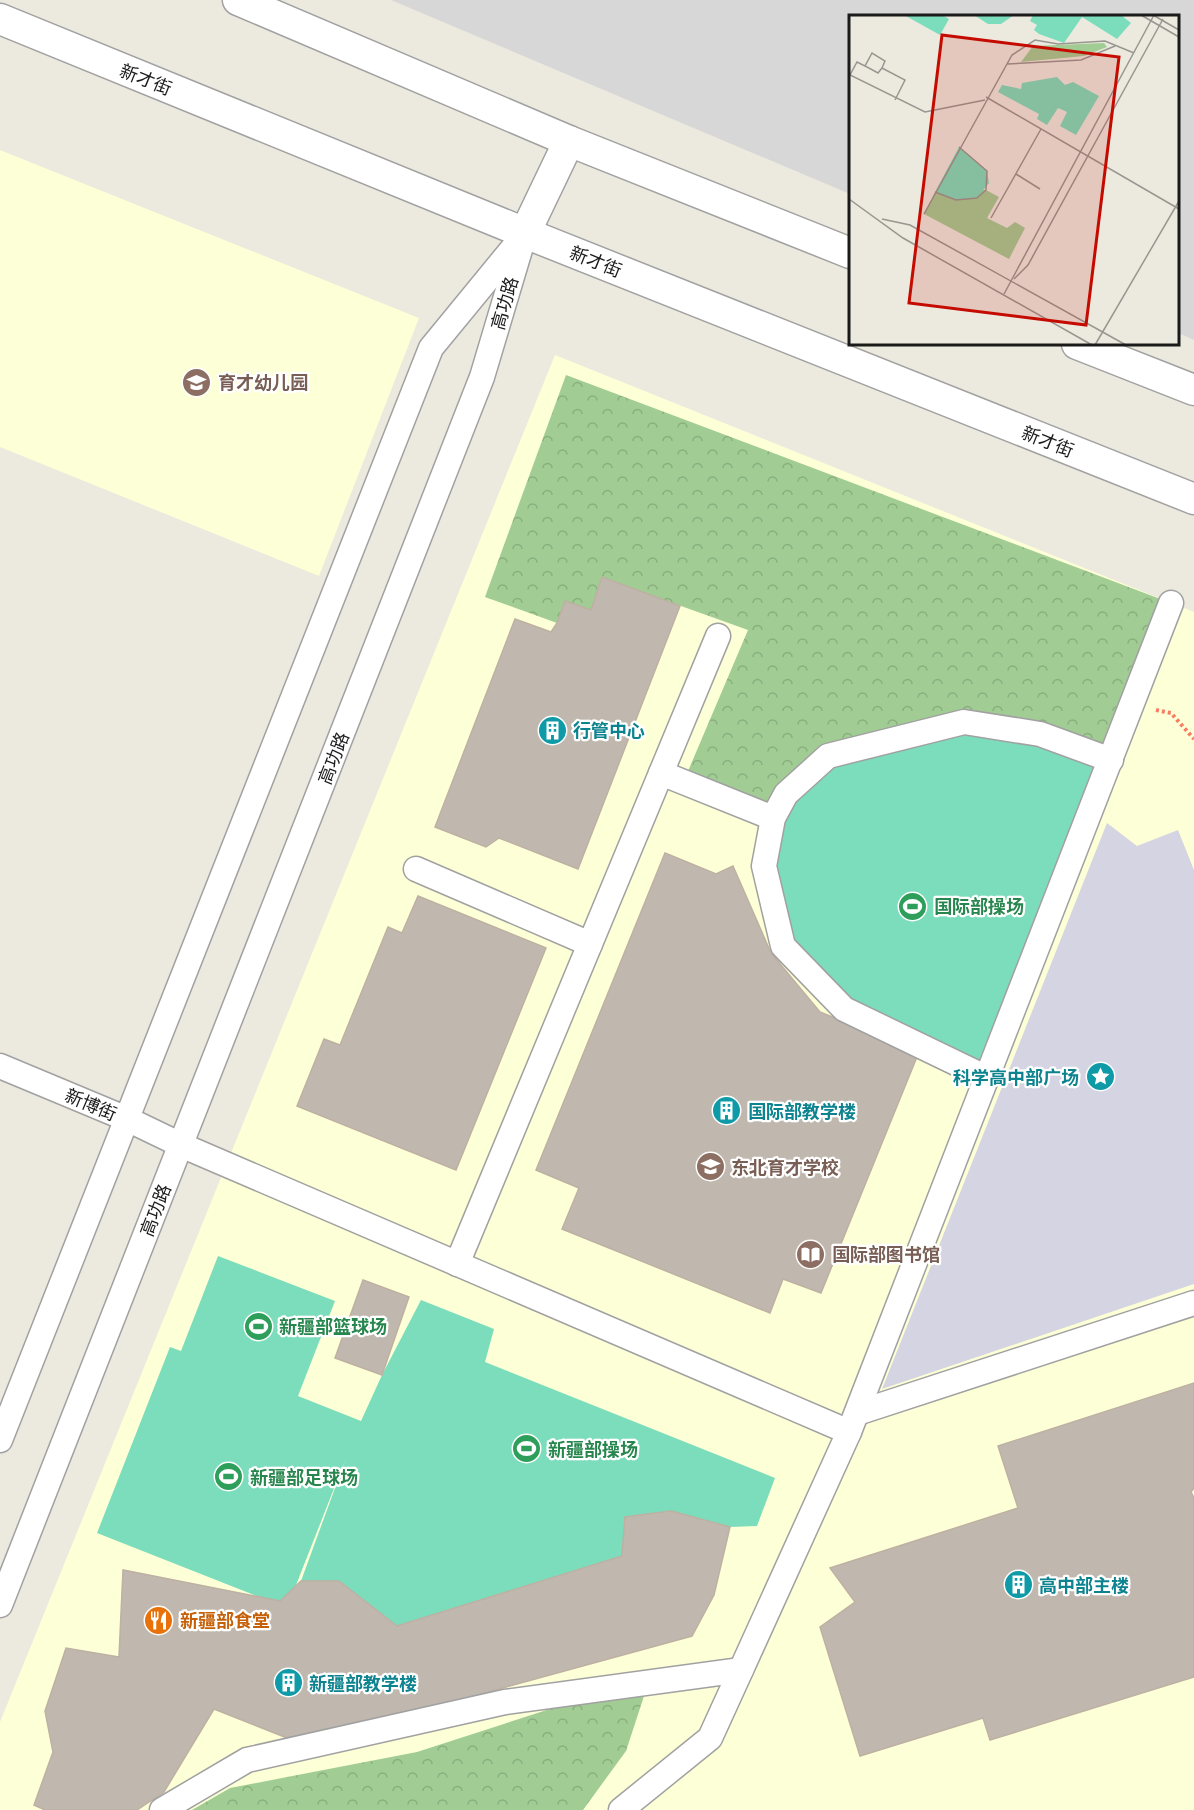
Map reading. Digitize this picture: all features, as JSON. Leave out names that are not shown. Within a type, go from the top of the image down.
[{"type":"street","points":[[238,0],[568,141],[849,253]]},
{"type":"street","name":"新才街","points":[[0,19],[525,233],[1194,499]]},
{"type":"street","points":[[525,233],[568,141]]},
{"type":"street","name":"高功路","points":[[0,1440],[431,348],[525,233]]},
{"type":"street","name":"高功路","points":[[0,1605],[482,377],[525,233]]},
{"type":"street","points":[[1080,345],[1194,390]]},
{"type":"street","points":[[621,1810],[710,1738],[741,1670],[853,1422],[1171,603]]},
{"type":"street","points":[[457,1264],[718,636]]},
{"type":"street","points":[[987,1078],[844,1009],[783,946],[764,866],[773,818],[786,794],[828,756],[964,722],[1040,734],[1110,760]]},
{"type":"street","points":[[661,773],[773,818]]},
{"type":"street","points":[[416,869],[590,944]]},
{"type":"street","name":"新博街","points":[[0,1066],[127,1119],[181,1145],[457,1264],[853,1422]]},
{"type":"street","points":[[853,1422],[1194,1303]]},
{"type":"street","points":[[162,1810],[248,1761],[505,1702],[741,1670]]},
{"type":"path","points":[[1132,705],[1171,713],[1194,739]]},
{"type":"shaded area","points":[[391,0],[1194,0],[1194,340],[1179,333],[1179,15],[849,15],[849,194]]},
{"type":"shaded area","name":"育才幼儿园","points":[[0,150],[419,318],[319,576],[0,447]]},
{"type":"shaded area","name":"东北育才学校","points":[[555,355],[1194,612],[1194,1810],[0,1810],[0,1722]]},
{"type":"shaded area","name":"科学高中部广场","points":[[1107,823],[1137,846],[1178,830],[1194,870],[1194,1284],[882,1389]]},
{"type":"green space","points":[[566,375],[1171,603],[1111,760],[773,818],[683,783],[748,630],[603,578],[591,610],[565,601],[557,623],[485,597]]},
{"type":"green space","name":"国际部操场","points":[[964,722],[1111,760],[987,1078],[844,1009],[783,946],[764,866],[773,818],[828,756]]},
{"type":"green space","points":[[218,1256],[335,1301],[298,1396],[361,1421],[421,1300],[494,1329],[485,1362],[775,1478],[757,1526],[730,1527],[625,1517],[622,1556],[397,1626],[339,1581],[301,1581],[346,1458],[287,1608],[97,1533],[170,1347],[181,1351]]},
{"type":"green space","points":[[645,1693],[626,1751],[583,1810],[192,1810],[230,1788],[417,1752],[556,1707]]},
{"type":"building","name":"行管中心","points":[[602,577],[680,606],[578,869],[499,838],[486,847],[435,827],[515,619],[551,632],[565,601],[591,610]]},
{"type":"building","name":"国际部教学楼","points":[[665,853],[716,874],[733,866],[771,953],[820,1012],[919,1052],[821,1293],[783,1279],[770,1313],[562,1229],[579,1188],[536,1170]]},
{"type":"building","points":[[418,896],[546,948],[456,1170],[297,1106],[324,1039],[340,1045],[388,927],[402,933]]},
{"type":"building","points":[[363,1280],[409,1297],[382,1375],[335,1358]]},
{"type":"building","name":"高中部主楼","points":[[1194,1383],[1194,1488],[1191,1492],[1194,1498],[1194,1677],[990,1740],[983,1718],[860,1756],[820,1627],[855,1602],[830,1568],[1018,1508],[998,1446]]},
{"type":"building","name":"新疆部教学楼","points":[[671,1511],[730,1527],[714,1595],[692,1636],[328,1736],[287,1738],[214,1709],[164,1792],[137,1810],[45,1810],[34,1805],[53,1752],[45,1711],[66,1648],[119,1657],[123,1570],[280,1601],[301,1581],[339,1581],[397,1626],[622,1556],[625,1517]]},
{"type":"place","name":"育才幼儿园","points":[[197,382]]},
{"type":"place","name":"行管中心","points":[[552,730]]},
{"type":"place","name":"国际部操场","points":[[913,906]]},
{"type":"place","name":"科学高中部广场","points":[[1100,1077]]},
{"type":"place","name":"国际部教学楼","points":[[727,1111]]},
{"type":"place","name":"东北育才学校","points":[[710,1167]]},
{"type":"place","name":"国际部图书馆","points":[[811,1254]]},
{"type":"place","name":"新疆部篮球场","points":[[258,1326]]},
{"type":"place","name":"新疆部操场","points":[[527,1449]]},
{"type":"place","name":"新疆部足球场","points":[[229,1477]]},
{"type":"place","name":"高中部主楼","points":[[1018,1585]]},
{"type":"place","name":"新疆部食堂","points":[[159,1620]]},
{"type":"place","name":"新疆部教学楼","points":[[288,1683]]}]
